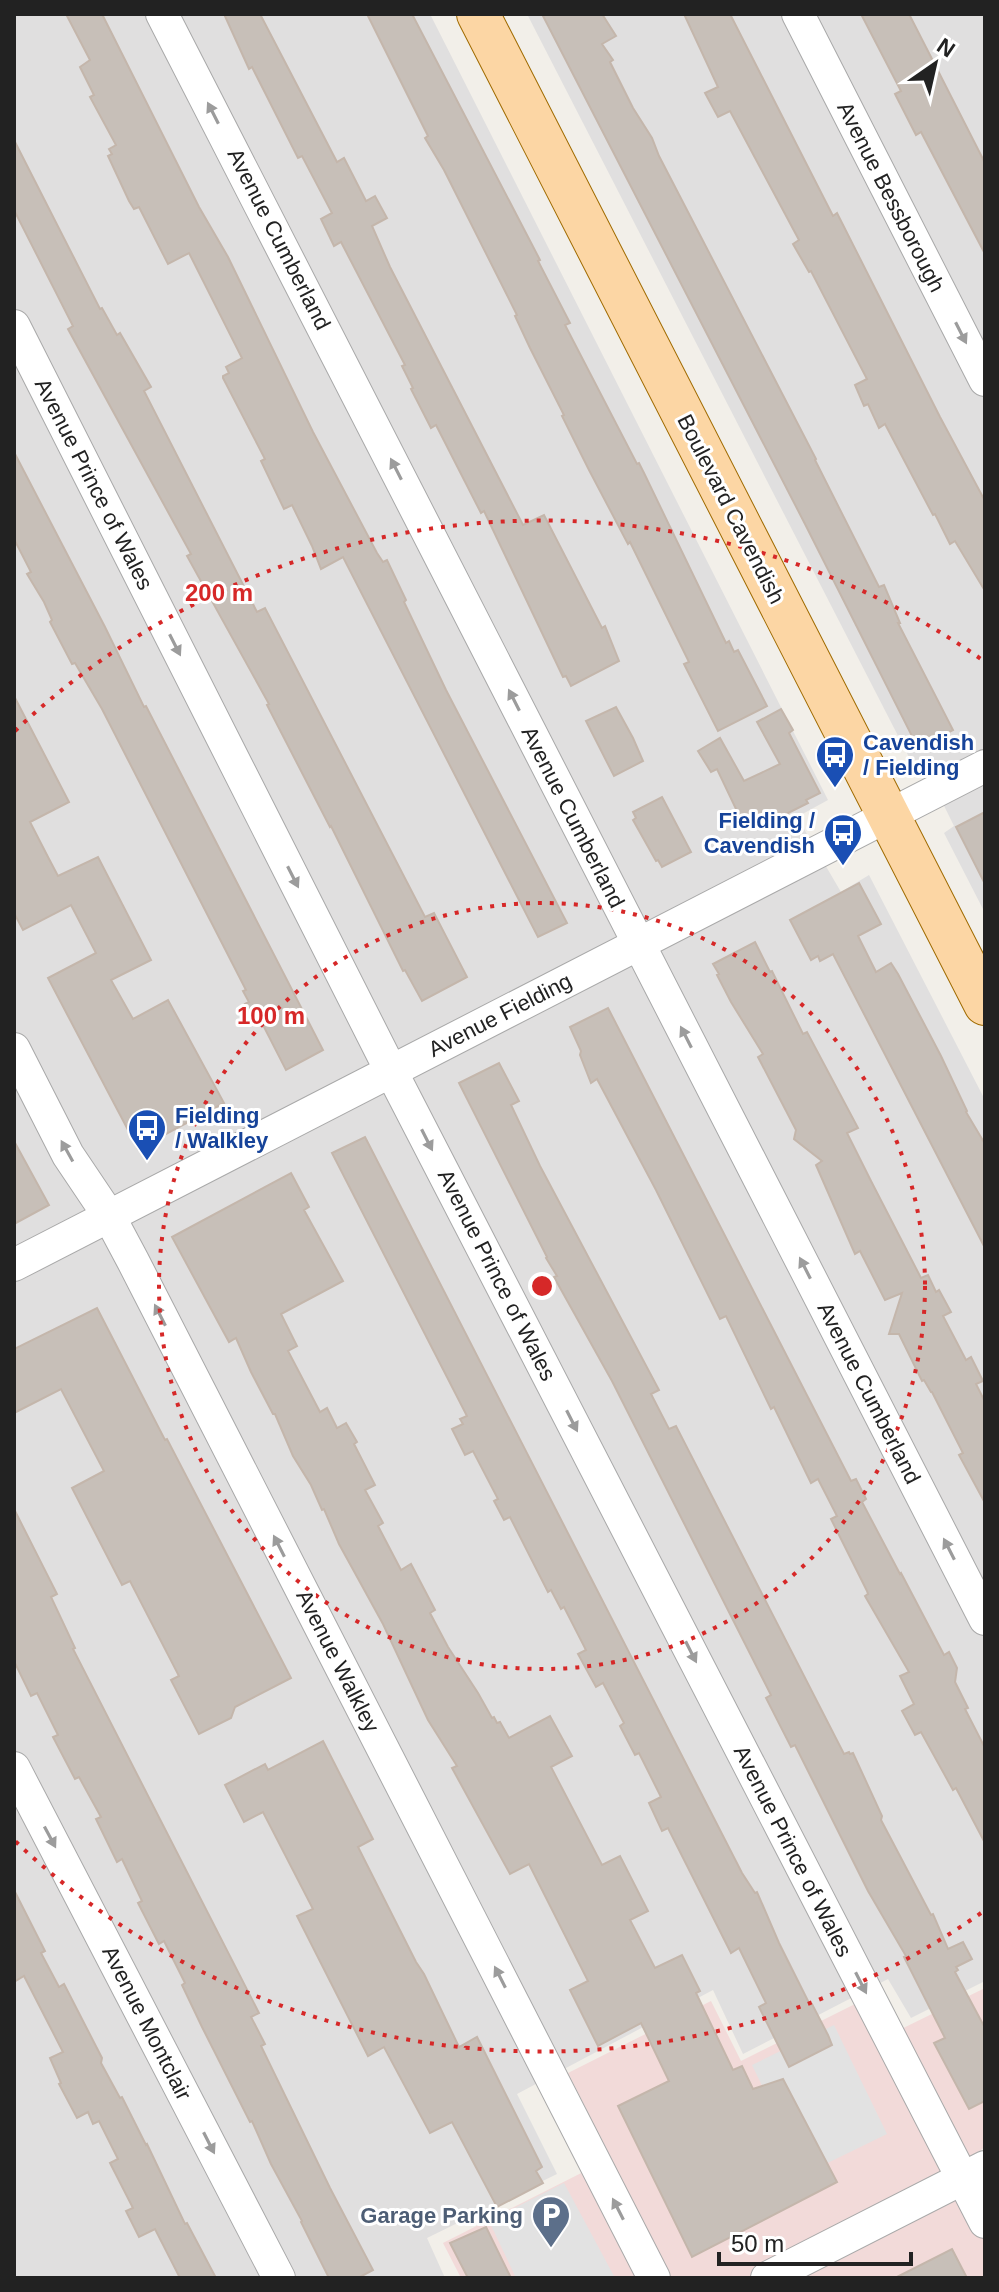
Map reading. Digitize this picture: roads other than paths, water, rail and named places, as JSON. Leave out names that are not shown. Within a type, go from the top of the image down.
[{"type":"main road","name":"Boulevard Cavendish","points":[[478,14],[985,1004]]},
{"type":"street","name":"Avenue Cumberland","points":[[162,14],[985,1619]]},
{"type":"street","name":"Avenue Bessborough","points":[[798,14],[985,380]]},
{"type":"street","name":"Avenue Prince of Wales","points":[[14,326],[391,1071],[974,2172],[985,2222]]},
{"type":"street","name":"Avenue Fielding","points":[[14,1265],[985,766]]},
{"type":"street","name":"Avenue Walkley","points":[[14,1049],[68,1155],[109,1216],[654,2278]]},
{"type":"street","name":"Avenue Montclair","points":[[14,1768],[279,2278]]},
{"type":"street","points":[[767,2278],[974,2172]]},
{"type":"place","name":"Cavendish / Fielding","points":[[835,789]]},
{"type":"place","name":"Fielding / Cavendish","points":[[843,867]]},
{"type":"place","name":"Fielding / Walkley","points":[[147,1162]]},
{"type":"place","name":"Garage Parking","points":[[551,2249]]}]
